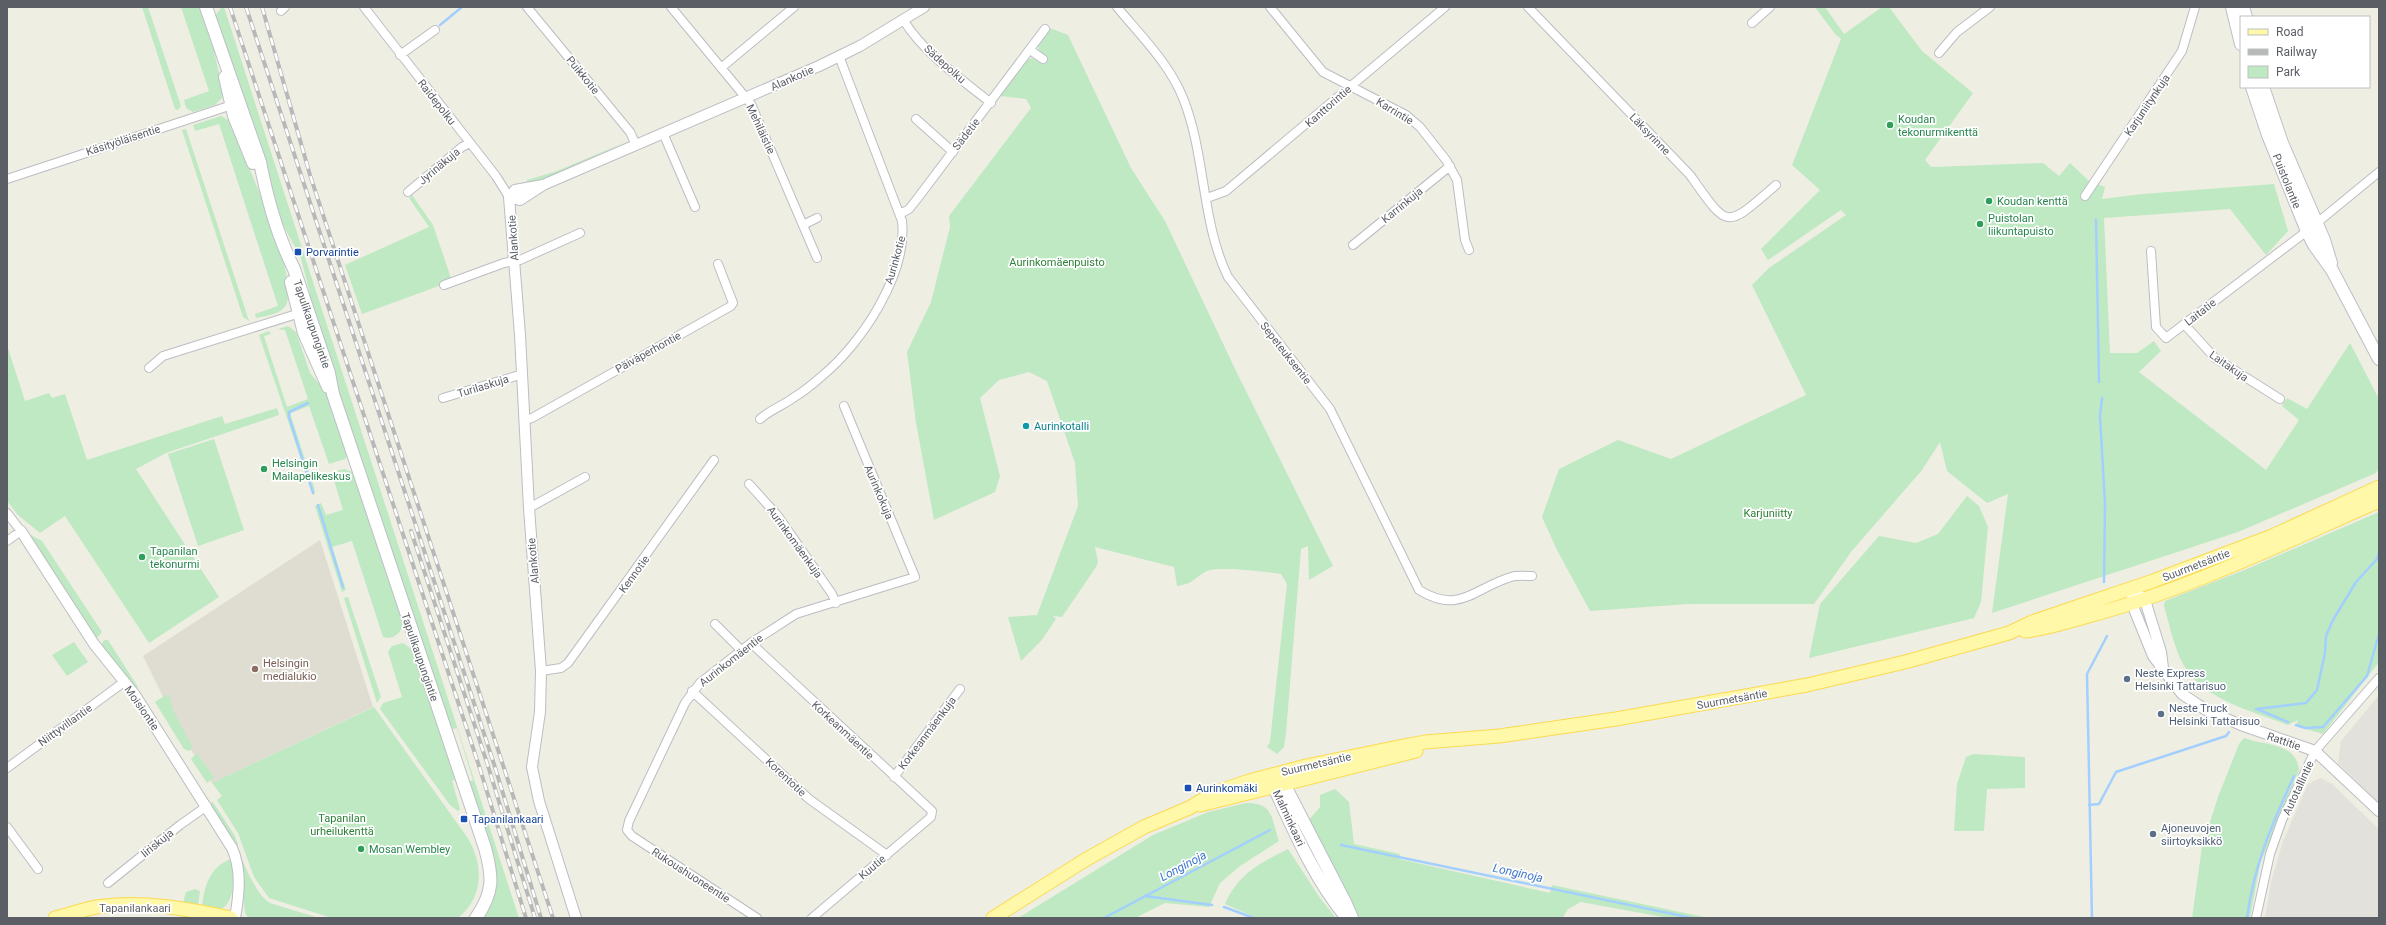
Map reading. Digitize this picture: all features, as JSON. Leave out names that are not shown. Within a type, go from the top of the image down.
[{"type":"main road","name":"Tapulikaupungintie","points":[[206,7],[221,50],[235,104],[260,162],[265,185],[287,255],[288,272],[303,312],[304,333],[322,376],[333,394],[456,763],[468,793],[491,868],[490,891],[476,918]]},
{"type":"main road","points":[[2232,7],[2240,40]]},
{"type":"main road","name":"Puistolantie","points":[[2252,88],[2268,135],[2312,227]]},
{"type":"main road","name":"Puistolantie","points":[[2263,88],[2312,227],[2314,245],[2332,270],[2379,359]]},
{"type":"main road","name":"Suurmetsäntie","points":[[993,918],[1085,860],[1144,827],[1189,808],[1214,793],[1274,774],[1398,746],[1425,742],[1450,741],[1616,719],[1800,687],[1905,662],[2009,633],[2032,622],[2133,589],[2272,536],[2379,487]]},
{"type":"main road","name":"Suurmetsäntie","points":[[2009,633],[2033,631],[2138,602],[2280,546],[2379,501]]},
{"type":"main road","name":"Suurmetsäntie","points":[[1189,808],[1450,741]]},
{"type":"main road","name":"Malminkaari","points":[[1274,774],[1304,849],[1338,907],[1347,918]]},
{"type":"main road","name":"Malminkaari","points":[[1279,786],[1345,902],[1352,918]]},
{"type":"main road","name":"Tapanilankaari","points":[[60,918],[97,907],[161,906],[199,911],[231,918]]},
{"type":"street","name":"Raidepolku","points":[[364,7],[496,176],[509,197]]},
{"type":"street","name":"Puikkotie","points":[[527,7],[630,132],[636,145]]},
{"type":"street","name":"Mehiläistie","points":[[670,7],[751,104],[817,258]]},
{"type":"street","points":[[721,68],[794,7]]},
{"type":"street","name":"Alankotie","points":[[576,918],[539,801],[532,767],[540,712],[541,671],[529,508],[523,374],[509,197],[520,200],[543,185],[840,56],[904,21],[924,7]]},
{"type":"street","name":"Sepeteuksentie","points":[[1117,7],[1166,68],[1183,98],[1218,252],[1228,277],[1330,409],[1419,590],[1443,600],[1455,601],[1465,599],[1511,576],[1532,576]]},
{"type":"street","name":"Karrintie","points":[[1270,7],[1323,72],[1412,119],[1450,166],[1457,180],[1465,240],[1469,250]]},
{"type":"street","name":"Kanttorintie","points":[[1206,198],[1226,191],[1445,7]]},
{"type":"street","name":"Läksyrinne","points":[[1528,7],[1690,175],[1708,203],[1720,216],[1732,218],[1740,215],[1776,185]]},
{"type":"street","points":[[1752,23],[1770,7]]},
{"type":"street","points":[[1939,53],[1957,32],[1990,7]]},
{"type":"street","name":"Karjuniitynkuja","points":[[2085,196],[2182,51],[2195,7]]},
{"type":"street","name":"Sädepolku","points":[[904,21],[913,34],[942,62],[991,103]]},
{"type":"street","name":"Sädetie","points":[[900,214],[913,204],[991,103],[1045,29]]},
{"type":"street","points":[[400,55],[435,30]]},
{"type":"street","points":[[1030,50],[1043,59]]},
{"type":"street","name":"Aurinkotie","points":[[760,419],[768,411],[794,398],[822,376],[847,352],[867,327],[880,304],[897,260],[903,233],[900,214],[840,56]]},
{"type":"street","name":"Käsityöläisentie","points":[[7,179],[235,104]]},
{"type":"street","points":[[916,119],[952,152]]},
{"type":"street","points":[[664,133],[695,207]]},
{"type":"street","name":"Jyrinäkuja","points":[[408,192],[462,147],[470,143]]},
{"type":"street","name":"Karrinkuja","points":[[1353,245],[1450,166]]},
{"type":"street","name":"Laitatie","points":[[2151,251],[2156,327],[2166,338],[2312,227],[2379,172]]},
{"type":"street","points":[[803,224],[817,218]]},
{"type":"street","points":[[444,285],[515,261],[580,233]]},
{"type":"street","name":"Päiväperhontie","points":[[525,420],[532,418],[731,306],[733,303],[731,296],[718,264]]},
{"type":"street","points":[[149,368],[163,356],[303,312]]},
{"type":"street","name":"Laitakuja","points":[[2184,324],[2215,358],[2280,399]]},
{"type":"street","name":"Turilaskuja","points":[[443,398],[523,374]]},
{"type":"street","name":"Aurinkokuja","points":[[844,406],[915,577]]},
{"type":"street","name":"Kennotie","points":[[541,671],[561,668],[568,663],[714,460]]},
{"type":"street","points":[[529,508],[585,477]]},
{"type":"street","name":"Aurinkomäenkuja","points":[[749,484],[778,516],[832,594],[836,603]]},
{"type":"street","name":"Moisiontie","points":[[7,513],[21,531],[94,644],[135,695],[207,806],[232,848],[236,860],[239,884],[235,918]]},
{"type":"street","points":[[7,541],[21,531]]},
{"type":"street","name":"Aurinkomäentie","points":[[627,830],[637,802],[692,691],[741,650],[796,614],[836,603],[915,577]]},
{"type":"street","name":"Rattitie","points":[[2133,589],[2153,656],[2182,694],[2206,710],[2241,725],[2315,751],[2379,811]]},
{"type":"street","points":[[715,624],[741,650]]},
{"type":"street","name":"Korkeanmäentie","points":[[751,643],[932,811],[932,817]]},
{"type":"street","name":"Autotallintie","points":[[2256,918],[2268,862],[2282,820],[2315,751],[2379,678]]},
{"type":"street","name":"Niittyvillantie","points":[[7,768],[124,682]]},
{"type":"street","name":"Korkeanmäenkuja","points":[[894,777],[960,689]]},
{"type":"street","name":"Korentotie","points":[[692,691],[809,799],[887,855]]},
{"type":"street","name":"Iiriskuja","points":[[108,883],[207,806]]},
{"type":"street","name":"Kuutie","points":[[812,918],[932,817]]},
{"type":"street","points":[[7,827],[38,869]]},
{"type":"street","name":"Rukoushuoneentie","points":[[627,830],[639,841],[757,918]]},
{"type":"shaded area","name":"Helsingin medialukio","points":[[320,540],[373,707],[212,783],[184,739],[143,656]]},
{"type":"shaded area","points":[[2379,695],[2379,803],[2338,763],[2341,741]]},
{"type":"shaded area","points":[[2321,778],[2332,784],[2379,829],[2379,918],[2265,918],[2271,882],[2283,841],[2308,784]]},
{"type":"green space","points":[[142,7],[148,7],[181,106],[178,110],[175,109]]},
{"type":"green space","points":[[181,7],[200,7],[213,46],[223,92],[223,97],[215,105],[193,112],[186,108],[184,100],[209,91]]},
{"type":"green space","points":[[222,7],[224,7],[519,918],[484,918],[491,902],[494,885],[494,867],[486,833],[469,782],[473,780],[457,728],[453,729],[446,715],[309,303],[310,294],[301,258],[283,225],[214,17]]},
{"type":"green space","name":"Karjuniitty","points":[[1815,7],[1825,7],[1844,34],[1882,7],[1889,7],[1922,51],[1973,93],[1925,160],[1931,167],[2043,163],[2059,176],[2070,163],[2089,181],[2105,187],[2102,199],[2142,194],[2274,184],[2288,231],[2266,255],[2230,209],[2104,218],[2110,353],[2137,353],[2154,341],[2161,351],[2139,372],[2266,470],[2299,420],[2282,406],[2287,398],[2307,409],[2350,343],[2379,399],[2379,467],[2376,473],[2238,532],[1992,613],[2008,494],[1987,503],[1947,471],[1940,442],[1922,470],[1851,552],[1814,604],[1689,604],[1590,611],[1557,550],[1542,517],[1559,469],[1618,440],[1671,459],[1806,395],[1752,285],[1769,268],[1846,215],[1841,210],[1768,260],[1761,249],[1820,190],[1792,165],[1841,39],[1835,34]]},
{"type":"green space","name":"Aurinkomäenpuisto","points":[[1050,28],[1068,35],[1131,168],[1165,221],[1237,373],[1333,566],[1309,580],[1308,546],[1301,549],[1286,733],[1284,747],[1277,754],[1267,747],[1270,742],[1287,584],[1281,574],[1221,569],[1207,571],[1191,582],[1177,586],[1174,567],[1095,547],[1098,562],[1096,567],[1062,617],[1053,616],[1056,619],[1041,641],[1021,661],[1008,617],[1037,615],[1078,506],[1075,463],[1047,381],[1029,372],[999,380],[980,398],[1000,476],[995,492],[934,520],[916,423],[907,352],[931,302],[950,227],[949,216],[1031,108],[1026,99],[1000,96],[1027,60],[1032,58],[1042,64],[1046,59],[1039,53],[1038,45]]},
{"type":"green space","points":[[221,116],[228,120],[258,189],[269,217],[285,269],[288,290],[286,305],[277,313],[256,318],[255,314],[278,306],[219,124],[195,131],[193,125]]},
{"type":"green space","points":[[186,129],[249,321],[243,317],[182,130]]},
{"type":"green space","points":[[628,141],[551,176],[526,184],[527,180],[557,171]]},
{"type":"green space","points":[[412,195],[433,225],[451,278],[443,281],[439,286],[362,314],[345,265],[429,227],[409,198]]},
{"type":"green space","points":[[288,326],[296,332],[310,373],[327,393],[348,455],[345,459],[329,464],[309,406],[291,413],[314,487],[315,493],[313,495],[259,335],[269,331],[271,334],[264,336],[287,407],[308,399],[285,330],[278,329]]},
{"type":"green space","points":[[7,345],[25,401],[49,393],[52,398],[65,394],[87,460],[222,416],[225,424],[277,408],[279,415],[166,453],[136,469],[219,597],[149,643],[65,516],[40,533],[18,515],[7,501]]},
{"type":"green space","points":[[214,439],[244,530],[198,546],[168,454]]},
{"type":"green space","points":[[345,469],[354,473],[403,622],[403,626],[394,637],[383,637],[352,541],[332,547],[346,590],[342,592],[315,506],[321,503],[326,515],[343,510],[333,477],[339,470]]},
{"type":"green space","points":[[1967,496],[1979,506],[1988,527],[1981,602],[1974,618],[1809,658],[1820,604],[1879,536],[1916,543],[1938,534]]},
{"type":"green space","points":[[2379,512],[2379,662],[2323,734],[2296,726],[2298,720],[2288,725],[2226,701],[2199,684],[2188,672],[2175,646],[2164,606],[2165,601],[2247,569]]},
{"type":"green space","points":[[31,535],[42,541],[102,632],[98,637],[94,637],[28,537]]},
{"type":"green space","points":[[348,597],[381,697],[377,703],[344,598]]},
{"type":"green space","points":[[104,640],[108,640],[138,687],[136,691],[101,645]]},
{"type":"green space","points":[[74,642],[88,662],[67,676],[52,655]]},
{"type":"green space","points":[[403,643],[413,650],[455,780],[452,781],[460,809],[458,811],[450,805],[380,709],[383,703],[402,697],[388,652],[392,646]]},
{"type":"green space","points":[[166,695],[169,695],[173,710],[193,748],[189,751],[184,749],[155,702]]},
{"type":"green space","name":"Tapanilan urheilukenttä","points":[[374,707],[473,847],[478,869],[479,880],[477,890],[467,910],[458,918],[332,918],[269,898],[254,877],[238,833],[217,800],[222,796],[212,783]]},
{"type":"green space","points":[[2244,738],[2278,746],[2286,750],[2292,754],[2297,761],[2299,770],[2260,864],[2250,918],[2192,918],[2202,847],[2218,797],[2239,744]]},
{"type":"green space","points":[[197,753],[214,777],[207,783],[191,759]]},
{"type":"green space","points":[[1973,754],[2025,757],[2025,788],[1987,789],[1984,831],[1954,831],[1957,784],[1966,757]]},
{"type":"green space","points":[[1335,789],[1349,802],[1354,844],[1400,854],[1399,859],[1550,893],[1552,885],[1709,918],[1668,918],[1581,902],[1568,909],[1563,917],[1575,918],[1358,918],[1307,822],[1320,807],[1320,795]]},
{"type":"green space","points":[[213,802],[235,836],[238,845],[236,848],[210,804]]},
{"type":"green space","points":[[1246,803],[1262,806],[1267,809],[1270,813],[1279,841],[1240,866],[1220,883],[1209,907],[1165,903],[1135,918],[1018,918],[1153,835],[1208,812]]},
{"type":"green space","points":[[1288,849],[1320,898],[1336,918],[1257,918],[1225,904],[1237,884],[1251,870]]},
{"type":"green space","points":[[239,856],[259,892],[270,903],[319,918],[248,917],[245,913]]},
{"type":"green space","points":[[231,859],[233,886],[230,899],[222,909],[202,908],[206,885],[213,872],[217,867]]},
{"type":"green space","points":[[195,889],[200,891],[198,907],[183,903],[186,892]]},
{"type":"waterway","points":[[440,25],[462,7]]},
{"type":"waterway","points":[[2096,220],[2099,382]]},
{"type":"waterway","points":[[2102,398],[2100,416],[2105,504],[2104,582]]},
{"type":"waterway","points":[[308,403],[289,412],[289,417],[313,493]]},
{"type":"waterway","points":[[318,505],[343,587]]},
{"type":"waterway","points":[[2256,709],[2306,703],[2317,690],[2325,653],[2326,636],[2333,620],[2356,582],[2377,559],[2379,553]]},
{"type":"waterway","points":[[2296,725],[2305,728],[2323,727],[2367,676],[2379,634]]},
{"type":"waterway","points":[[2092,918],[2087,674],[2107,636]]},
{"type":"waterway","points":[[2257,709],[2288,722]]},
{"type":"waterway","points":[[2089,805],[2099,804],[2116,772],[2226,736],[2229,732]]},
{"type":"waterway","points":[[2247,918],[2259,862],[2278,811],[2294,776]]},
{"type":"waterway","name":"Longinoja","points":[[1104,918],[1270,830]]},
{"type":"waterway","name":"Longinoja","points":[[1341,845],[1692,918]]},
{"type":"waterway","points":[[1145,896],[1212,905]]},
{"type":"waterway","points":[[1224,907],[1254,918]]},
{"type":"railway","points":[[230,7],[480,769],[526,918]]},
{"type":"railway","points":[[246,7],[494,764],[541,918]]},
{"type":"railway","points":[[262,7],[310,175],[553,918]]},
{"type":"railway","points":[[411,531],[488,766],[535,918]]},
{"type":"place","name":"Koudan tekonurmikenttä","points":[[1890,125]]},
{"type":"place","name":"Koudan kenttä","points":[[1989,201]]},
{"type":"place","name":"Puistolan liikuntapuisto","points":[[1980,224]]},
{"type":"place","name":"Porvarintie","points":[[298,252]]},
{"type":"place","name":"Aurinkotalli","points":[[1026,426]]},
{"type":"place","name":"Helsingin Mailapelikeskus","points":[[264,469]]},
{"type":"place","name":"Tapanilan tekonurmi","points":[[142,557]]},
{"type":"place","name":"Helsingin medialukio","points":[[255,669]]},
{"type":"place","name":"Neste Express Helsinki Tattarisuo","points":[[2127,679]]},
{"type":"place","name":"Neste Truck Helsinki Tattarisuo","points":[[2161,714]]},
{"type":"place","name":"Aurinkomäki","points":[[1188,788]]},
{"type":"place","name":"Tapanilankaari","points":[[464,819]]},
{"type":"place","name":"Ajoneuvojen siirtoyksikkö","points":[[2153,834]]},
{"type":"place","name":"Mosan Wembley","points":[[361,849]]}]
